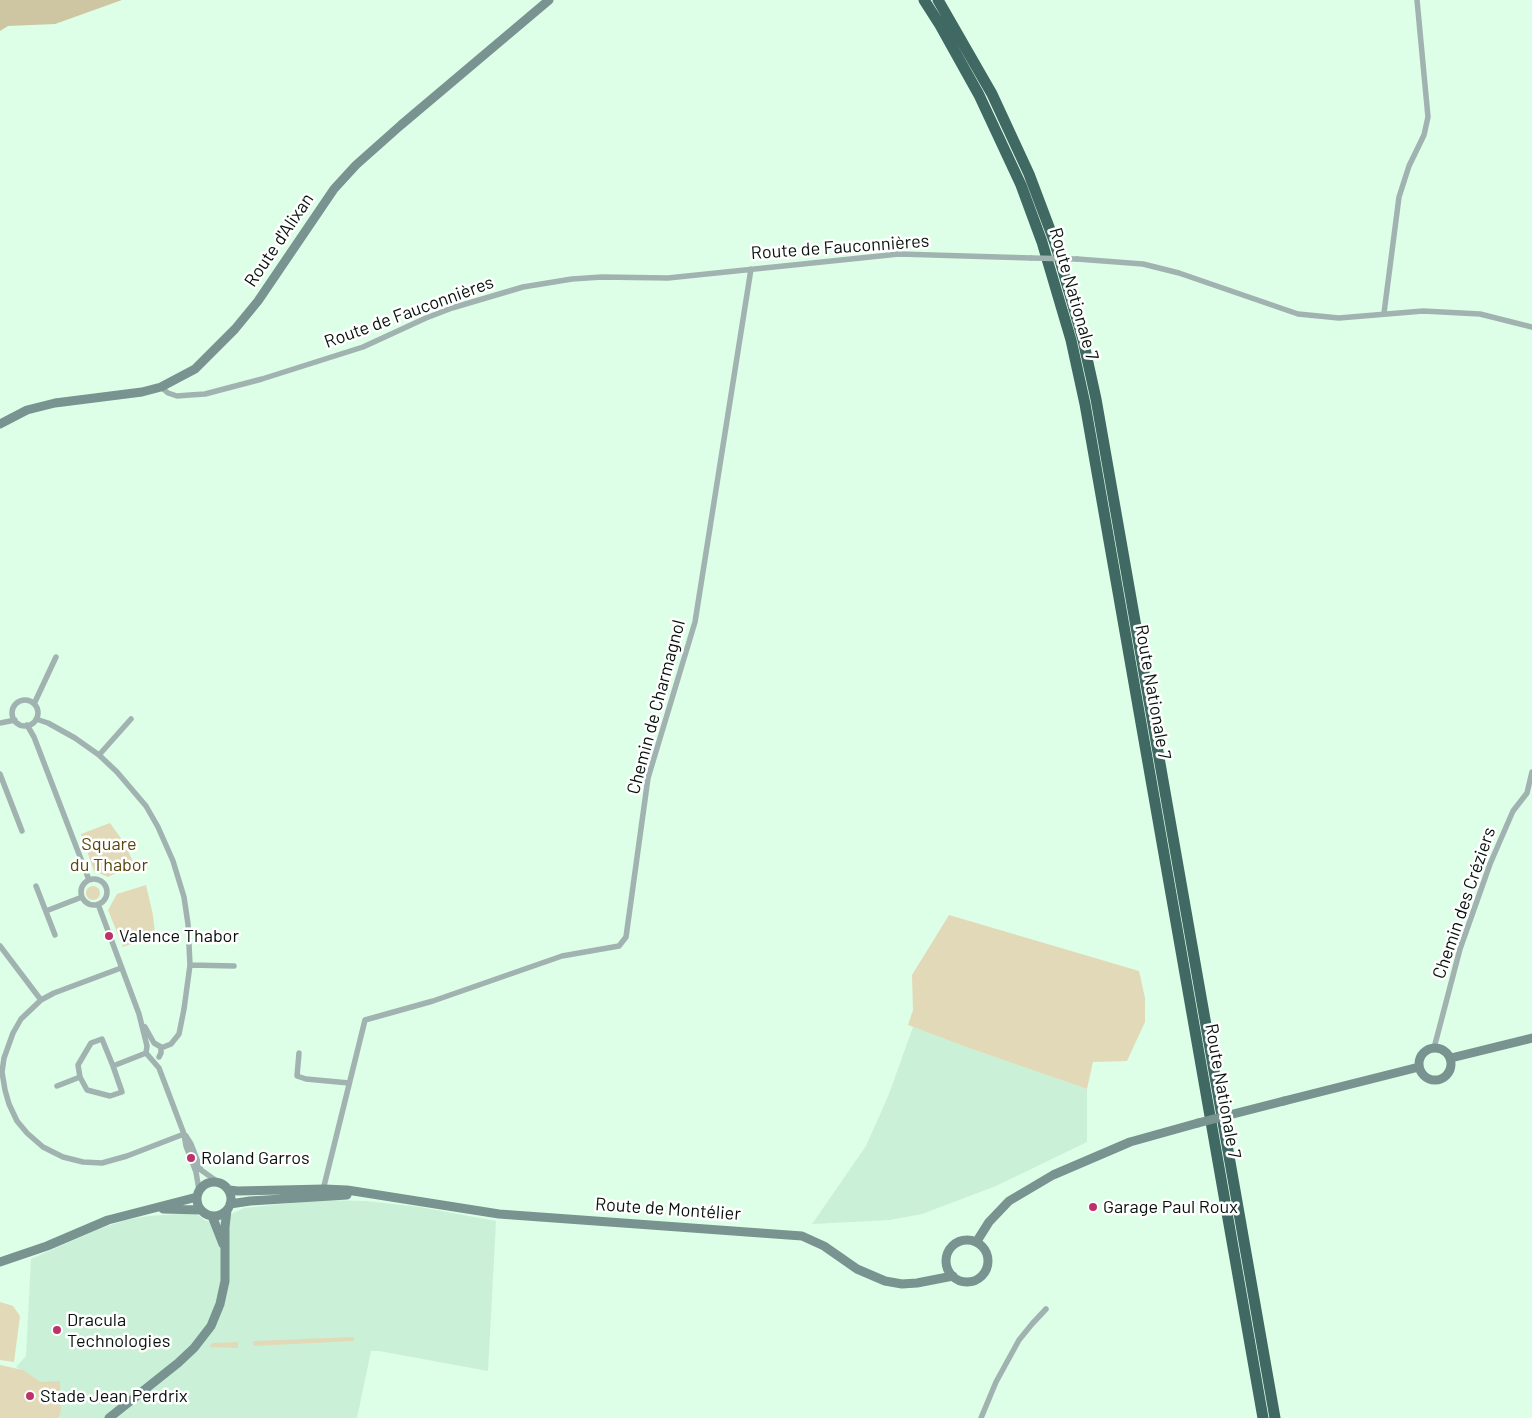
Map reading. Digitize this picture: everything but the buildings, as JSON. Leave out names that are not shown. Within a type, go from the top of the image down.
[{"type":"highway","name":"Route Nationale 7","points":[[924,0],[949,40],[979,95],[1014,169],[1042,242],[1071,340],[1085,404],[1263,1418]]},
{"type":"highway","name":"Route Nationale 7","points":[[938,0],[992,94],[1029,174],[1056,243],[1083,340],[1096,399],[1275,1418]]},
{"type":"main road","name":"Route d'Alixan","points":[[0,424],[27,410],[55,403],[142,392],[161,387],[195,369],[235,330],[258,301],[334,189],[356,165],[401,124],[549,0]]},
{"type":"main road","points":[[1451,1058],[1532,1038]]},
{"type":"main road","points":[[1428,1049],[1444,1050],[1451,1058],[1449,1074],[1440,1080],[1429,1079],[1421,1072],[1419,1067],[1421,1056],[1428,1049]]},
{"type":"main road","points":[[977,1242],[989,1222],[1008,1201],[1053,1175],[1130,1142],[1198,1122],[1419,1067]]},
{"type":"main road","points":[[0,1262],[47,1246],[108,1220],[198,1193],[207,1183],[218,1182],[226,1186],[231,1194],[225,1226],[226,1254],[223,1292],[215,1316],[205,1335],[178,1363],[109,1418]]},
{"type":"main road","name":"Route de Montélier","points":[[228,1190],[238,1192],[370,1194],[499,1214],[802,1236],[824,1246],[857,1269],[885,1281],[902,1284],[918,1283],[953,1276]]},
{"type":"main road","name":"Route de Montélier","points":[[212,1216],[218,1216],[229,1207],[250,1201],[322,1192]]},
{"type":"main road","points":[[198,1193],[197,1202],[200,1210]]},
{"type":"main road","points":[[148,1209],[200,1210],[212,1216],[226,1254]]},
{"type":"main road","points":[[963,1240],[977,1242],[987,1251],[988,1265],[986,1271],[975,1280],[962,1281],[953,1276],[947,1267],[946,1260],[951,1247],[963,1240]]},
{"type":"street","points":[[1384,313],[1399,197],[1409,166],[1424,135],[1428,117],[1417,0]]},
{"type":"street","name":"Route de Fauconnières","points":[[161,387],[168,393],[177,396],[205,394],[262,380],[363,347],[452,308],[522,287],[572,279],[602,277],[668,278],[899,254],[1077,259],[1143,264],[1170,271],[1298,314],[1339,318],[1423,311],[1480,314],[1532,326]]},
{"type":"street","name":"Chemin de Charmagnol","points":[[322,1192],[365,1020],[433,1001],[562,956],[619,946],[626,937],[648,778],[695,622],[751,269]]},
{"type":"street","points":[[34,704],[56,657]]},
{"type":"street","points":[[27,700],[34,704],[38,711],[36,719],[27,725],[20,724],[15,720],[12,712],[16,704],[27,700]]},
{"type":"street","points":[[36,719],[48,723],[76,738],[99,755],[132,788],[146,806],[168,848],[184,897],[188,924],[190,966],[184,1009],[178,1034],[170,1044],[161,1048]]},
{"type":"street","points":[[99,755],[131,719]]},
{"type":"street","points":[[0,723],[15,720]]},
{"type":"street","points":[[27,725],[34,737],[89,880]]},
{"type":"street","name":"Chemin des Créziers","points":[[1434,1048],[1460,949],[1490,864],[1513,811],[1527,792],[1532,772]]},
{"type":"street","points":[[0,774],[22,831]]},
{"type":"street","points":[[89,880],[100,880],[106,888],[105,899],[98,904],[88,904],[82,897],[81,889],[89,880]]},
{"type":"street","points":[[36,886],[55,935]]},
{"type":"street","points":[[46,911],[82,897]]},
{"type":"street","points":[[98,904],[139,1014],[154,1042],[161,1048],[159,1057],[166,1086]]},
{"type":"street","points":[[0,946],[41,1000]]},
{"type":"street","points":[[190,966],[234,966]]},
{"type":"street","points":[[121,968],[54,993],[41,1000],[21,1019],[13,1033],[4,1058],[2,1072],[5,1090],[17,1121],[27,1133],[43,1147],[63,1157],[82,1162],[102,1163],[127,1156],[184,1134]]},
{"type":"street","points":[[139,1014],[147,1046],[146,1053],[159,1068],[184,1134],[186,1146],[196,1172],[198,1193]]},
{"type":"street","points":[[102,1039],[112,1066],[122,1092],[110,1096],[87,1090],[80,1077],[78,1065],[91,1043],[102,1039]]},
{"type":"street","points":[[147,1046],[154,1042]]},
{"type":"street","points":[[112,1066],[146,1053]]},
{"type":"street","points":[[300,1053],[297,1076],[306,1079],[349,1084]]},
{"type":"street","points":[[152,1059],[159,1057]]},
{"type":"street","points":[[57,1086],[80,1077]]},
{"type":"street","points":[[184,1134],[191,1144],[201,1170],[218,1182]]},
{"type":"street","points":[[981,1418],[996,1382],[1011,1354],[1032,1324],[1046,1309]]},
{"type":"shaded area","points":[[0,0],[122,0],[55,24],[8,26],[0,31]]},
{"type":"shaded area","points":[[913,1027],[1087,1089],[1087,1142],[996,1186],[922,1214],[890,1220],[812,1224],[866,1146],[889,1094]]},
{"type":"shaded area","points":[[323,1200],[366,1201],[420,1207],[496,1221],[488,1371],[371,1351],[357,1418],[59,1418],[61,1411],[41,1382],[16,1367],[26,1356],[31,1259],[99,1229],[126,1220],[149,1216],[195,1213],[206,1221],[219,1220],[244,1208]]},
{"type":"green space","name":"Square du Thabor","points":[[110,823],[125,844],[134,864],[108,877],[94,871],[81,834]]},
{"type":"green space","name":"Square du Thabor","points":[[146,885],[153,915],[155,935],[123,947],[108,910],[117,894]]},
{"type":"green space","points":[[90,886],[96,886],[100,893],[96,900],[90,900],[86,896],[86,890]]},
{"type":"green space","points":[[949,915],[1139,971],[1145,998],[1145,1022],[1127,1061],[1093,1062],[1087,1089],[908,1025],[913,1010],[912,975]]},
{"type":"green space","points":[[0,1302],[13,1306],[20,1316],[14,1362],[0,1360]]},
{"type":"green space","points":[[353,1337],[353,1341],[254,1346],[253,1341]]},
{"type":"green space","points":[[238,1342],[238,1348],[209,1347],[212,1343]]},
{"type":"green space","name":"Stade Jean Perdrix","points":[[0,1365],[23,1370],[41,1382],[60,1381],[61,1411],[59,1418],[0,1418]]},
{"type":"place","name":"Valence Thabor","points":[[109,936]]},
{"type":"place","name":"Roland Garros","points":[[191,1158]]},
{"type":"place","name":"Garage Paul Roux","points":[[1093,1207]]},
{"type":"place","name":"Dracula Technologies","points":[[57,1330]]},
{"type":"place","name":"Stade Jean Perdrix","points":[[30,1396]]}]
